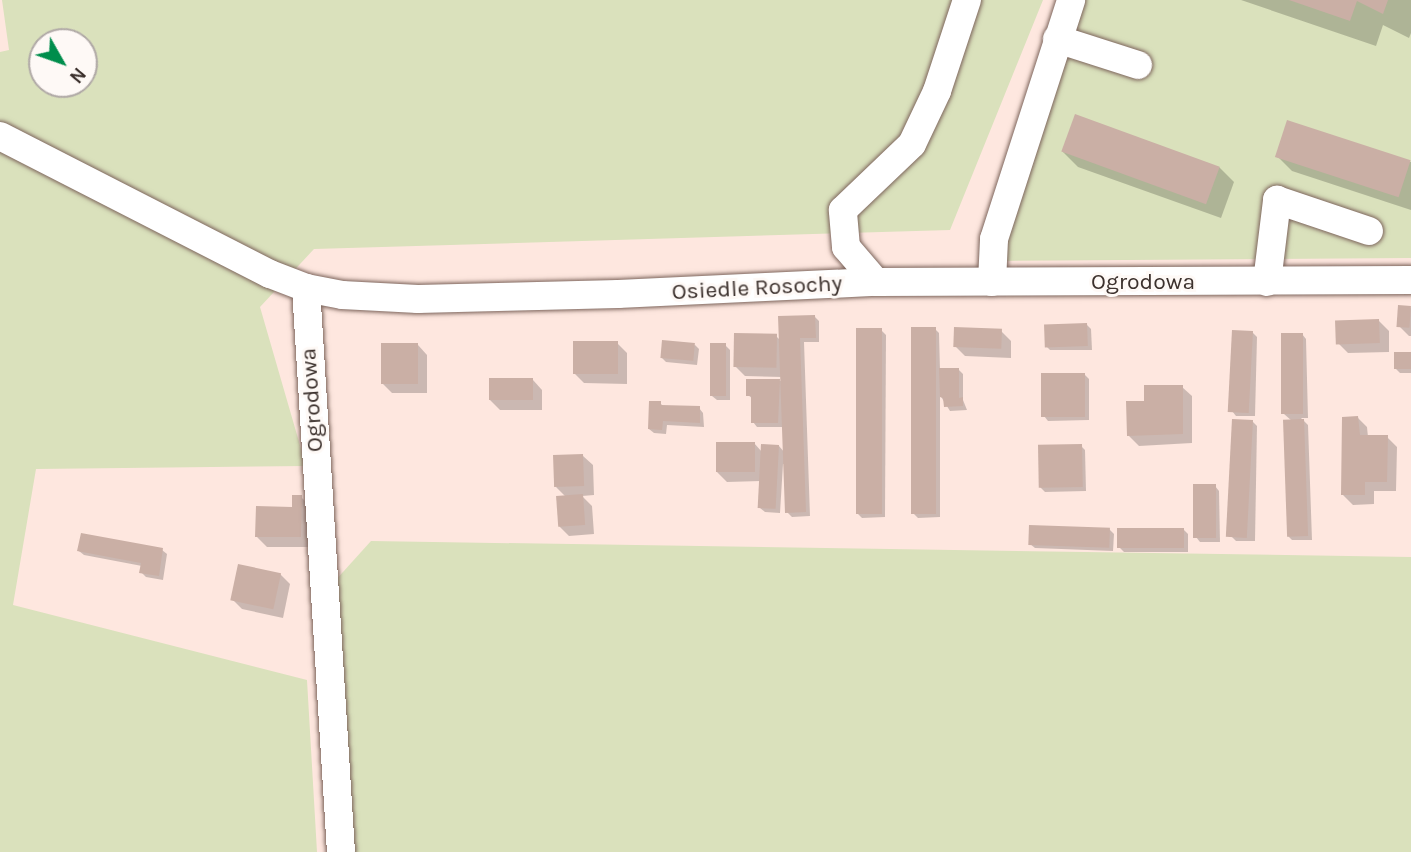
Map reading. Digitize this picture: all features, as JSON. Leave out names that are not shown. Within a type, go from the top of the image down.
[{"type":"street","name":"Osiedle Rosochy","points":[[876,282],[846,247],[843,210],[912,144],[937,91],[967,0]]},
{"type":"street","points":[[992,282],[995,239],[1071,0]]},
{"type":"street","points":[[1057,39],[1138,65]]},
{"type":"street","points":[[0,136],[215,248],[306,288]]},
{"type":"street","points":[[1267,282],[1277,200],[1369,231]]},
{"type":"street","name":"Ogrodowa","points":[[876,282],[1411,280]]},
{"type":"street","name":"Osiedle Rosochy","points":[[306,288],[342,295],[418,299],[618,294],[876,282]]},
{"type":"street","name":"Ogrodowa","points":[[306,288],[341,852]]},
{"type":"green space","points":[[2,0],[1043,0],[950,230],[314,249],[260,307],[306,466],[36,469],[13,605],[307,680],[317,852],[0,852],[0,52],[9,50]]},
{"type":"green space","points":[[1071,0],[1411,0],[1411,258],[993,261]]},
{"type":"green space","points":[[371,541],[1411,557],[1411,852],[341,852],[324,593]]},
{"type":"building","points":[[1289,0],[1388,0],[1383,14],[1357,1],[1350,21]]},
{"type":"building","points":[[1075,114],[1220,167],[1206,204],[1061,152]]},
{"type":"building","points":[[1287,120],[1411,160],[1399,197],[1275,157]]},
{"type":"building","points":[[1398,305],[1411,306],[1409,328],[1396,327]]},
{"type":"building","points":[[815,315],[816,338],[800,338],[806,512],[785,513],[778,316]]},
{"type":"building","points":[[1379,319],[1380,343],[1336,345],[1335,321]]},
{"type":"building","points":[[1087,323],[1088,346],[1045,347],[1044,325]]},
{"type":"building","points":[[911,327],[936,327],[936,514],[911,514]]},
{"type":"building","points":[[954,327],[1002,329],[1001,349],[953,347]]},
{"type":"building","points":[[856,328],[882,328],[882,514],[856,514]]},
{"type":"building","points":[[1232,330],[1253,331],[1249,413],[1228,412]]},
{"type":"building","points":[[734,333],[777,334],[776,368],[733,367]]},
{"type":"building","points":[[1281,333],[1303,333],[1303,414],[1281,414]]},
{"type":"building","points":[[662,340],[695,343],[693,361],[660,358]]},
{"type":"building","points":[[573,341],[618,341],[618,374],[573,374]]},
{"type":"building","points":[[381,343],[418,343],[418,384],[381,384]]},
{"type":"building","points":[[710,343],[726,343],[726,396],[710,396]]},
{"type":"building","points":[[1394,352],[1411,352],[1411,369],[1394,369]]},
{"type":"building","points":[[939,368],[959,368],[959,398],[963,397],[963,406],[944,407],[943,398],[940,397]]},
{"type":"building","points":[[1041,373],[1085,373],[1085,417],[1041,417]]},
{"type":"building","points":[[489,378],[533,378],[533,400],[489,400]]},
{"type":"building","points":[[746,379],[780,379],[778,423],[751,423],[751,396],[746,396]]},
{"type":"building","points":[[1144,385],[1183,385],[1183,434],[1127,436],[1126,401],[1144,401]]},
{"type":"building","points":[[649,401],[661,401],[661,405],[700,406],[700,423],[663,421],[662,430],[648,429]]},
{"type":"building","points":[[1358,416],[1360,435],[1388,435],[1387,482],[1365,482],[1365,495],[1341,495],[1342,417]]},
{"type":"building","points":[[1232,419],[1253,420],[1247,538],[1226,537]]},
{"type":"building","points":[[1304,419],[1308,536],[1287,537],[1283,420]]},
{"type":"building","points":[[716,442],[755,442],[755,472],[716,472]]},
{"type":"building","points":[[761,444],[779,445],[776,509],[758,508]]},
{"type":"building","points":[[1082,444],[1083,487],[1039,488],[1038,445]]},
{"type":"building","points":[[583,454],[584,486],[554,487],[553,455]]},
{"type":"building","points":[[1193,484],[1216,484],[1216,538],[1193,538]]},
{"type":"building","points":[[583,494],[585,525],[558,527],[556,496]]},
{"type":"building","points":[[292,495],[302,495],[301,537],[255,537],[256,506],[292,507]]},
{"type":"building","points":[[1029,525],[1110,528],[1109,548],[1028,545]]},
{"type":"building","points":[[1117,528],[1184,528],[1184,548],[1117,548]]},
{"type":"building","points":[[81,533],[163,548],[159,576],[139,573],[141,563],[77,551]]},
{"type":"building","points":[[238,564],[281,573],[273,609],[230,600]]}]
